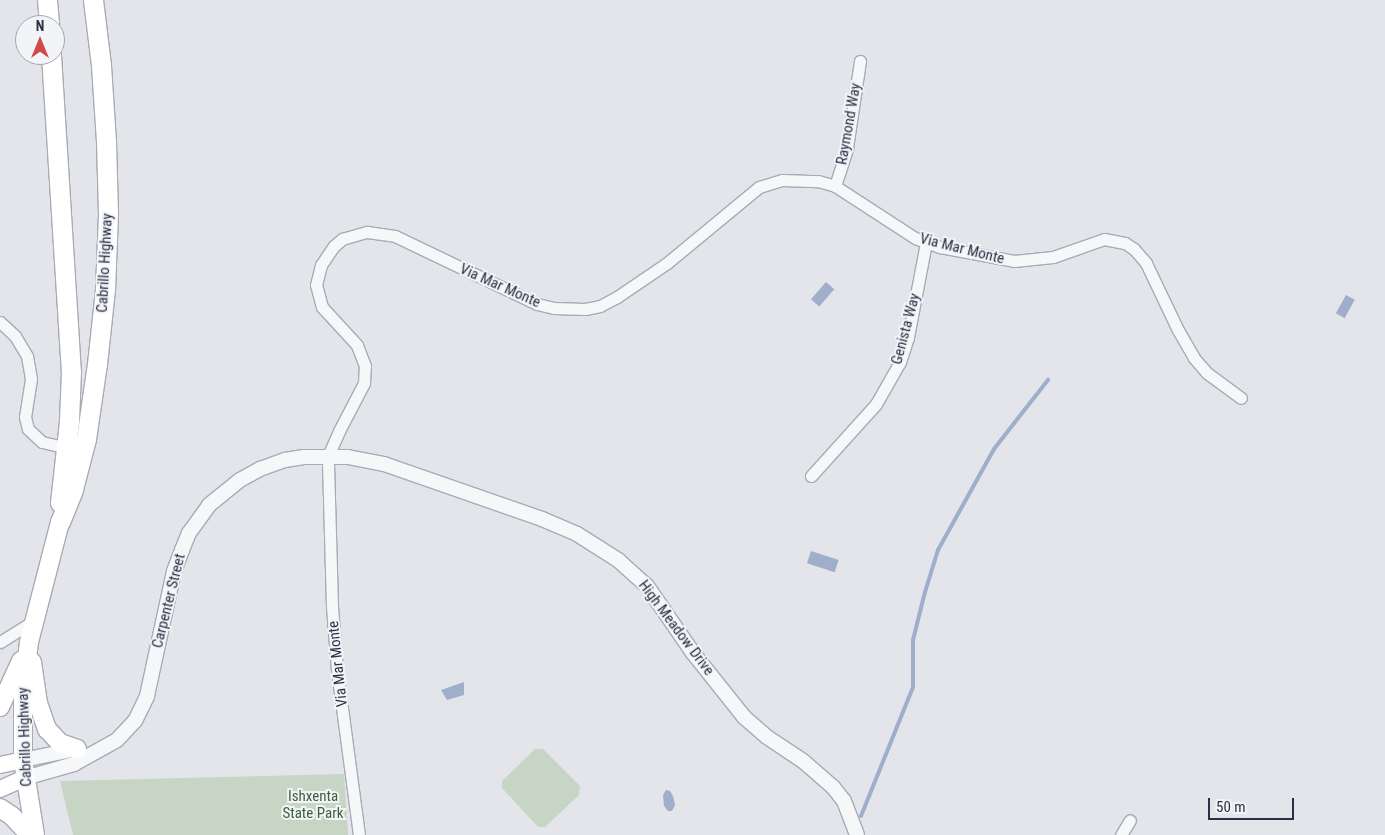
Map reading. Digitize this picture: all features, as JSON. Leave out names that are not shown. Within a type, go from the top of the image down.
[{"type":"highway","points":[[47,0],[48,15]]},
{"type":"highway","name":"Cabrillo Highway","points":[[60,522],[73,489],[86,439],[98,364],[105,289],[108,213],[105,115],[94,0]]},
{"type":"highway","name":"Cabrillo Highway","points":[[52,65],[70,346],[71,397],[60,522]]},
{"type":"main road","name":"Cabrillo Highway","points":[[35,835],[23,760],[22,702],[29,642],[60,522]]},
{"type":"main road","points":[[29,642],[37,695],[44,723],[57,740],[85,750]]},
{"type":"main road","points":[[0,708],[29,642]]},
{"type":"main road","name":"Carpenter Street","points":[[0,765],[23,760]]},
{"type":"main road","name":"Carpenter Street","points":[[0,789],[25,778]]},
{"type":"main road","points":[[0,808],[12,816],[30,835]]},
{"type":"street","name":"Raymond Way","points":[[835,186],[847,148],[860,61]]},
{"type":"street","name":"Via Mar Monte","points":[[359,835],[337,670],[332,606],[328,456],[361,391],[365,375],[363,356],[357,345],[322,307],[316,285],[321,265],[334,246],[342,239],[354,234],[380,232],[395,236],[537,304],[554,308],[585,309],[600,306],[617,297],[667,263],[759,187],[782,180],[818,181],[835,186],[926,243],[1014,261],[1052,256],[1104,239],[1125,243],[1134,249],[1146,263],[1178,330],[1194,358],[1207,373],[1241,398]]},
{"type":"street","name":"Genista Way","points":[[811,476],[876,404],[900,362],[908,338],[926,243]]},
{"type":"street","points":[[0,322],[15,336],[27,356],[31,379],[25,416],[28,428],[42,442],[67,448]]},
{"type":"street","name":"Carpenter Street","points":[[23,760],[85,750],[117,740],[130,728],[140,713],[149,686],[174,571],[189,533],[209,505],[240,480],[260,469],[285,460],[328,456]]},
{"type":"street","name":"High Meadow Drive","points":[[328,456],[378,462],[500,504],[577,534],[618,560],[647,586],[693,653],[744,717],[766,737],[803,761],[833,787],[844,801],[852,816],[857,835]]},
{"type":"street","points":[[0,642],[34,621]]},
{"type":"street","name":"Carpenter Street","points":[[25,778],[60,770],[85,750]]},
{"type":"street","points":[[1121,835],[1130,820]]},
{"type":"green space","points":[[535,749],[543,749],[580,786],[579,795],[545,827],[538,827],[502,788],[502,781]]},
{"type":"green space","name":"Ishxenta State Park","points":[[344,774],[348,835],[73,835],[60,781]]},
{"type":"water","points":[[826,282],[834,289],[819,307],[811,299]]},
{"type":"water","points":[[1346,295],[1355,300],[1345,318],[1336,313]]},
{"type":"water","points":[[811,551],[839,560],[835,572],[807,563]]},
{"type":"water","points":[[464,682],[464,695],[447,700],[441,690]]},
{"type":"water","points":[[666,790],[670,791],[673,796],[675,805],[672,811],[668,811],[664,806],[663,795]]},
{"type":"waterway","points":[[861,816],[913,687],[913,640],[938,550],[994,449],[1048,380]]}]
